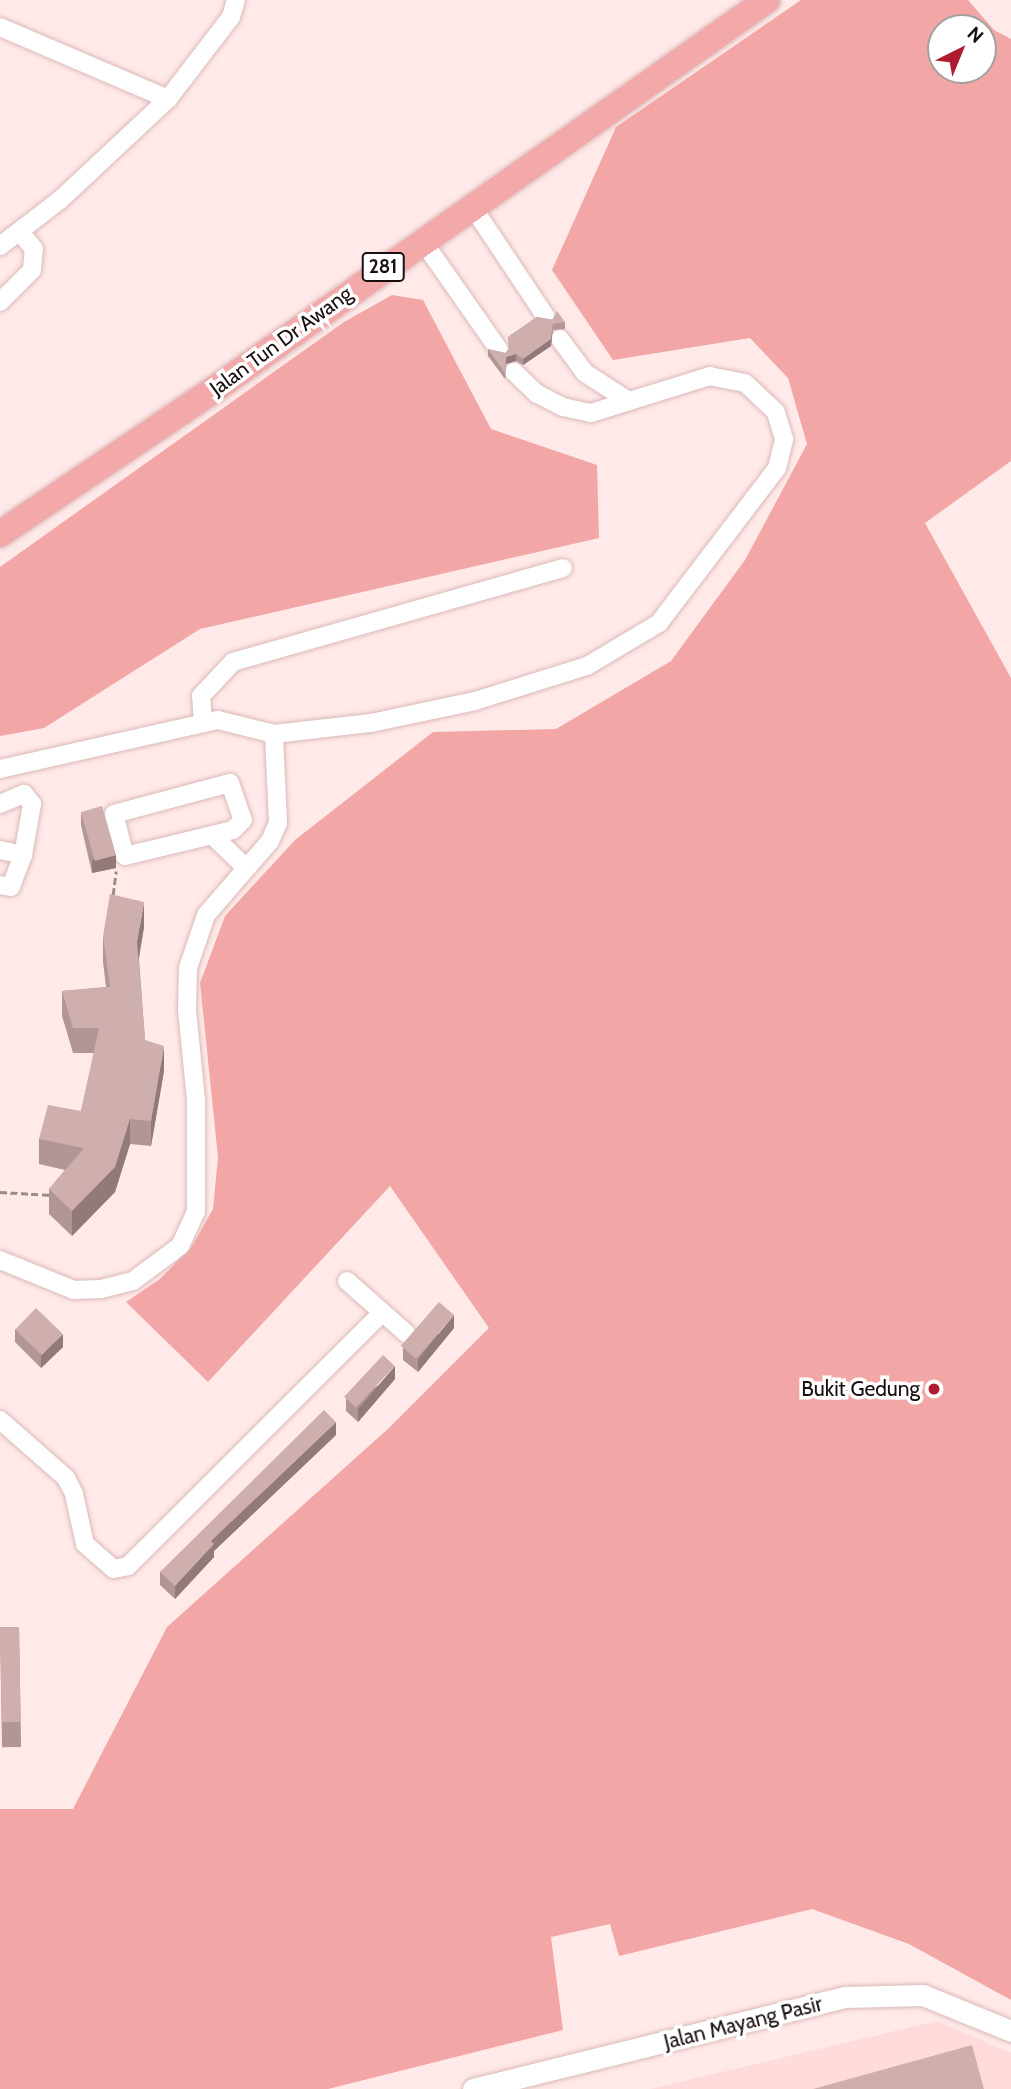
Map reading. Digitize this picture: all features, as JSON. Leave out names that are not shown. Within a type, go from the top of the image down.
[{"type":"main road","name":"Jalan Tun Dr Awang","points":[[0,534],[215,389],[422,240],[767,0]]},
{"type":"street","points":[[0,246],[60,200],[168,99],[231,17],[236,0]]},
{"type":"street","points":[[0,27],[168,99]]},
{"type":"street","points":[[472,206],[546,317]]},
{"type":"street","points":[[0,302],[32,270],[34,249],[19,231]]},
{"type":"street","points":[[422,240],[499,349]]},
{"type":"street","points":[[560,339],[585,373],[627,400]]},
{"type":"street","points":[[0,769],[218,720],[274,734],[371,723],[475,701],[587,666],[659,624],[776,468],[784,439],[776,412],[745,383],[710,376],[592,413],[563,407],[537,394],[514,372]]},
{"type":"street","points":[[203,723],[201,696],[233,662],[563,568]]},
{"type":"street","points":[[0,1260],[74,1290],[101,1289],[133,1281],[180,1246],[196,1212],[196,1100],[187,1010],[188,968],[206,915],[247,868],[278,823],[274,734]]},
{"type":"street","points":[[0,776],[2,803],[24,794],[32,804],[23,855],[11,887],[0,885]]},
{"type":"street","points":[[230,783],[243,820],[233,830],[212,835],[125,856],[114,814],[230,783]]},
{"type":"street","points":[[212,835],[247,868]]},
{"type":"street","points":[[0,849],[23,855]]},
{"type":"street","points":[[347,1281],[405,1334]]},
{"type":"street","points":[[0,1420],[66,1478],[85,1544],[114,1569],[128,1566],[382,1313]]},
{"type":"street","name":"Jalan Mayang Pasir","points":[[473,2089],[584,2065],[846,1997],[922,1995],[1011,2031]]},
{"type":"path","points":[[111,906],[116,868]]},
{"type":"path","points":[[0,1192],[53,1195]]},
{"type":"shaded area","points":[[801,0],[968,0],[980,14],[927,14],[927,84],[997,84],[997,32],[1011,39],[1011,461],[925,523],[1011,678],[1011,2000],[909,1944],[812,1909],[619,1956],[610,1924],[551,1937],[563,2030],[328,2089],[0,2089],[0,1809],[73,1809],[167,1627],[389,1428],[489,1328],[390,1186],[208,1382],[126,1302],[160,1279],[192,1246],[213,1209],[218,1157],[200,983],[225,916],[295,840],[433,732],[556,729],[671,661],[745,560],[807,444],[788,378],[750,338],[613,360],[552,270],[616,127]]},
{"type":"shaded area","points":[[392,295],[423,300],[491,429],[597,465],[599,538],[200,629],[44,728],[0,736],[0,567],[344,322]]},
{"type":"shaded area","points":[[937,2021],[1011,2053],[1011,2089],[650,2089]]},
{"type":"building","points":[[557,311],[565,322],[553,324],[551,339],[523,359],[516,354],[506,357],[505,373],[488,349],[505,353],[510,348],[508,337],[537,317],[552,320]]},
{"type":"building","points":[[102,806],[116,855],[95,861],[81,812]]},
{"type":"building","points":[[110,894],[144,902],[137,942],[145,1040],[164,1046],[151,1121],[130,1119],[115,1167],[72,1211],[49,1189],[84,1148],[39,1139],[48,1105],[81,1111],[99,1028],[73,1028],[62,991],[110,987],[103,936]]},
{"type":"building","points":[[439,1302],[454,1315],[416,1359],[401,1346]]},
{"type":"building","points":[[36,1308],[63,1334],[42,1355],[15,1330]]},
{"type":"building","points":[[383,1355],[395,1366],[356,1408],[344,1397]]},
{"type":"building","points":[[324,1410],[336,1422],[211,1541],[214,1544],[175,1586],[160,1572]]},
{"type":"building","points":[[0,1627],[19,1627],[21,1722],[2,1722]]},
{"type":"building","points":[[972,2045],[984,2089],[813,2089]]},
{"type":"place","name":"Bukit Gedung","points":[[934,1389]]}]
